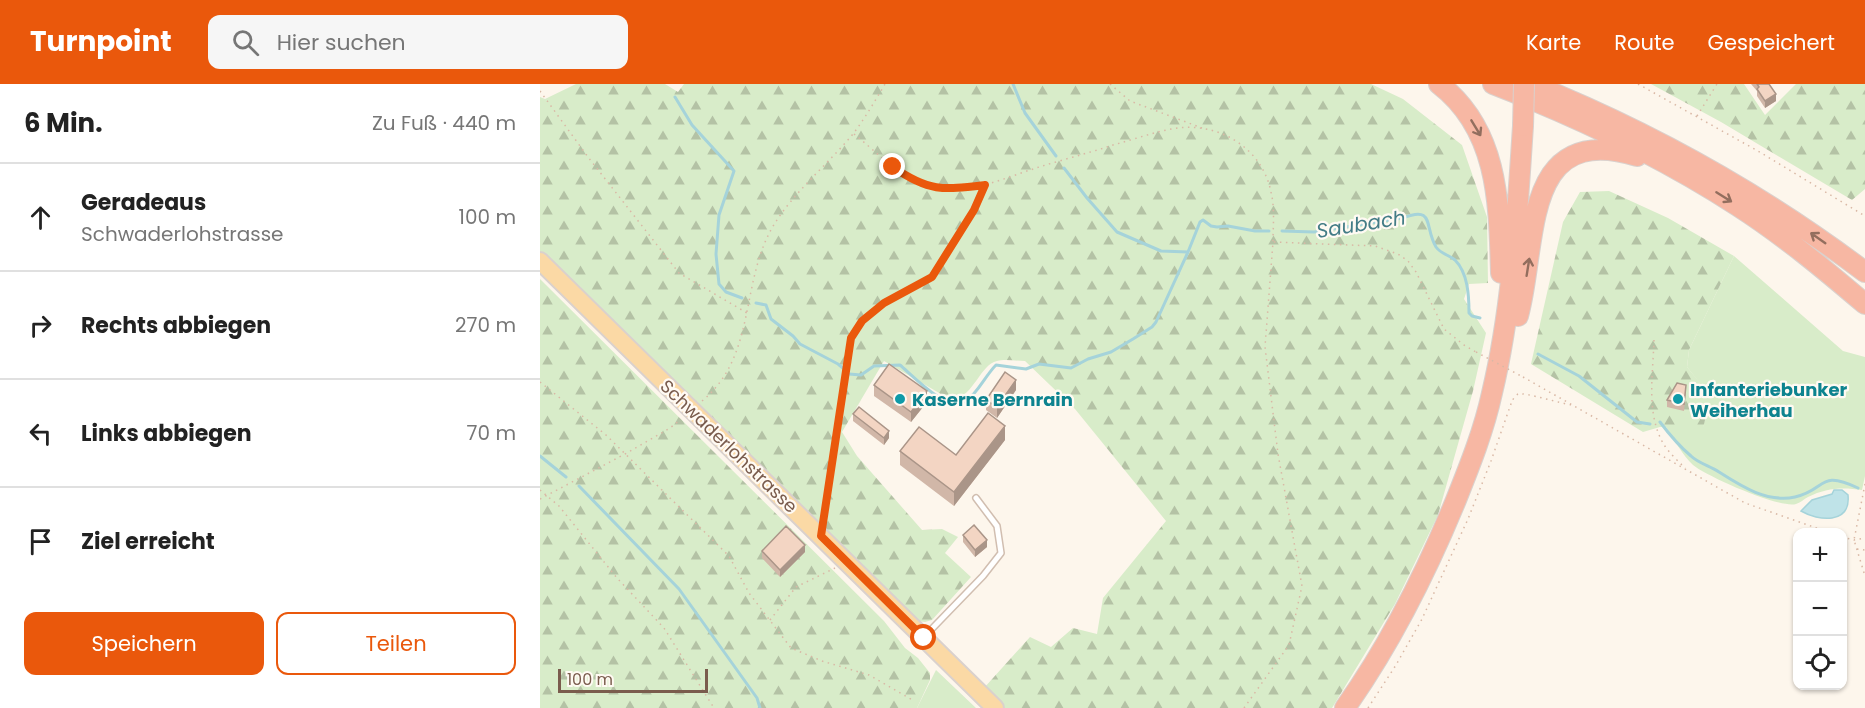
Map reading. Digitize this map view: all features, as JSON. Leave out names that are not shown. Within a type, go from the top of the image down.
[{"type":"highway","points":[[1439,84],[1458,102],[1473,122],[1488,154],[1495,178],[1498,204],[1502,283]]},
{"type":"highway","points":[[1493,84],[1577,119],[1674,167],[1776,232],[1865,304]]},
{"type":"highway","points":[[1484,424],[1497,371],[1511,283],[1518,125],[1516,84]]},
{"type":"highway","points":[[1457,497],[1487,376],[1502,283],[1524,84]]},
{"type":"highway","points":[[1531,84],[1601,114],[1683,155],[1762,201],[1865,272]]},
{"type":"highway","points":[[1346,708],[1400,623],[1430,563],[1457,497],[1484,424],[1520,310],[1536,214],[1542,190],[1550,176],[1560,164],[1572,156],[1599,149],[1620,152],[1674,167]]},
{"type":"main road","name":"Schwaderlohstrasse","points":[[540,261],[995,708]]},
{"type":"lane","points":[[924,638],[983,576],[1000,553],[997,526],[976,498]]},
{"type":"path","points":[[707,397],[731,367],[738,351],[761,253],[774,223],[796,195],[853,134],[885,84]]},
{"type":"path","points":[[1110,84],[1130,101],[1231,137],[1260,162],[1272,197],[1273,242],[1265,347],[1278,454],[1302,586],[1289,645],[1245,708]]},
{"type":"path","points":[[1638,84],[1697,116],[1865,216]]},
{"type":"path","points":[[1697,116],[1717,84]]},
{"type":"path","points":[[541,92],[588,157],[679,273],[747,313]]},
{"type":"path","points":[[853,134],[912,180],[930,187],[946,189],[985,185],[1172,128],[1203,128]]},
{"type":"path","points":[[821,536],[851,338],[862,321],[884,303],[932,277],[974,210],[985,185]]},
{"type":"path","points":[[1273,242],[1375,246],[1398,254],[1408,261],[1423,284],[1444,328],[1464,345],[1745,503],[1817,528]]},
{"type":"path","points":[[1654,340],[1652,404],[1656,427],[1664,445],[1688,471]]},
{"type":"path","points":[[540,382],[606,435],[729,556],[749,593],[791,648],[822,661],[869,675],[914,701]]},
{"type":"path","points":[[1368,708],[1396,665],[1426,609],[1468,519],[1512,401],[1517,394],[1525,393],[1572,405]]},
{"type":"path","points":[[540,499],[670,428]]},
{"type":"path","points":[[1865,484],[1854,540],[1865,576]]},
{"type":"path","points":[[540,490],[559,506],[617,578],[664,628],[714,708]]},
{"type":"path","points":[[1847,538],[1854,540],[1865,538]]},
{"type":"path","points":[[1856,549],[1865,550]]},
{"type":"path","points":[[770,620],[796,587],[836,568]]},
{"type":"green space","points":[[576,84],[665,84],[678,92],[684,84],[1371,84],[1403,99],[1462,145],[1487,217],[1488,283],[1469,284],[1464,299],[1486,333],[1473,391],[1438,515],[1395,604],[1332,708],[1005,708],[984,688],[1030,637],[1051,647],[1073,628],[1097,634],[1103,598],[1166,521],[1075,409],[1025,361],[1004,360],[991,364],[967,392],[953,401],[884,361],[842,432],[857,456],[922,530],[942,529],[958,537],[945,553],[971,577],[932,620],[917,621],[540,251],[540,97],[545,99]]},
{"type":"green space","points":[[1651,84],[1744,84],[1765,115],[1796,84],[1865,84],[1865,189],[1852,200],[1721,122]]},
{"type":"green space","points":[[1609,191],[1668,218],[1734,256],[1689,350],[1687,367],[1711,396],[1703,428],[1660,427],[1643,432],[1531,364],[1563,222],[1580,192]]},
{"type":"green space","points":[[1734,256],[1843,351],[1865,357],[1865,476],[1862,490],[1828,490],[1796,504],[1775,502],[1727,483],[1693,465],[1666,427],[1703,427],[1710,396],[1687,367],[1689,350]]},
{"type":"green space","points":[[540,279],[884,621],[905,648],[918,658],[930,673],[930,680],[917,708],[540,708]]},
{"type":"green space","points":[[936,670],[976,708],[917,708]]},
{"type":"water","points":[[1834,490],[1842,490],[1848,495],[1848,505],[1839,516],[1816,517],[1801,511],[1812,500],[1832,494]]},
{"type":"building","points":[[1757,84],[1769,84],[1776,94],[1765,101],[1757,89],[1759,87]]},
{"type":"building","points":[[889,364],[927,391],[911,412],[874,385]]},
{"type":"building","points":[[1005,372],[1016,380],[997,407],[986,400]]},
{"type":"building","points":[[1677,383],[1686,385],[1684,404],[1667,400]]},
{"type":"building","points":[[859,407],[889,431],[884,438],[853,414]]},
{"type":"building","points":[[988,413],[1005,426],[954,492],[900,451],[919,427],[956,455]]},
{"type":"building","points":[[974,525],[987,540],[975,550],[963,535]]},
{"type":"building","points":[[786,526],[805,545],[780,570],[762,551]]},
{"type":"waterway","points":[[1013,84],[1025,113],[1056,156]]},
{"type":"waterway","points":[[675,97],[692,125],[734,171],[719,215],[716,254],[719,284],[726,292],[742,298]]},
{"type":"waterway","name":"Saubach","points":[[1064,168],[1117,232],[1161,251],[1188,252],[1200,222],[1203,220],[1211,226],[1269,231]]},
{"type":"waterway","name":"Saubach","points":[[1282,231],[1314,232],[1420,214],[1427,220],[1436,247],[1455,260],[1463,271],[1467,285],[1469,313],[1480,318]]},
{"type":"waterway","name":"Saubach","points":[[849,374],[861,375],[874,366],[900,365],[931,392],[959,404],[970,398],[996,365],[1026,369],[1039,364],[1071,368],[1088,359],[1111,352],[1152,327],[1188,252]]},
{"type":"waterway","points":[[756,303],[766,305],[771,319],[800,344],[844,369]]},
{"type":"waterway","name":"Saubach","points":[[1538,354],[1579,376],[1637,422],[1650,424]]},
{"type":"waterway","name":"Saubach","points":[[1660,422],[1678,444],[1694,458],[1755,492],[1774,498],[1795,497],[1824,483],[1836,480],[1858,488]]},
{"type":"waterway","points":[[540,456],[566,477]]},
{"type":"waterway","points":[[579,486],[679,589],[757,698],[760,708]]},
{"type":"place","name":"Kaserne Bernrain","points":[[900,399]]},
{"type":"place","name":"Infanteriebunker Weiherhau","points":[[1678,399]]},
{"type":"route","points":[[893,167],[912,180],[930,187],[946,189],[985,185],[974,210],[932,277],[884,303],[862,321],[851,338],[821,536],[924,638]]}]
